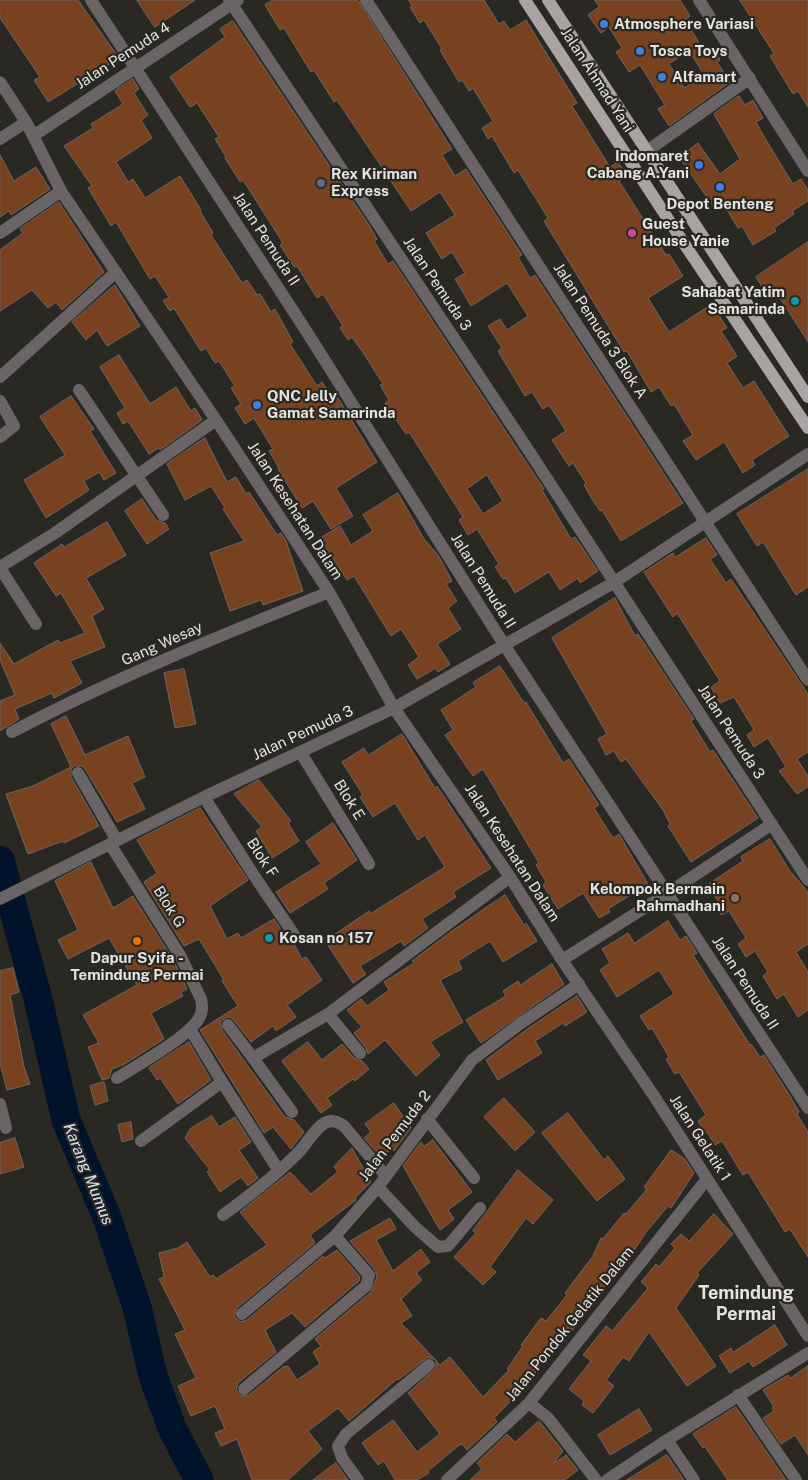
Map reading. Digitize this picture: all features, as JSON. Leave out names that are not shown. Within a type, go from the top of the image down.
[{"type":"main road","name":"Jalan Ahmad Yani","points":[[525,0],[808,428]]},
{"type":"main road","name":"Jalan Ahmad Yani","points":[[548,0],[808,397]]},
{"type":"street","name":"Jalan Pemuda II","points":[[91,0],[303,326],[505,646],[808,1108]]},
{"type":"street","name":"Jalan Pemuda 3 Blok A","points":[[366,0],[808,680]]},
{"type":"street","points":[[699,0],[808,171]]},
{"type":"street","name":"Jalan Pemuda 4","points":[[32,136],[233,1]]},
{"type":"street","name":"Jalan Pemuda 3","points":[[233,1],[772,824]]},
{"type":"street","points":[[647,151],[750,78]]},
{"type":"street","name":"Jalan Kesehatan Dalam","points":[[0,82],[26,122],[61,191],[216,420],[329,592],[394,708],[510,876],[562,960]]},
{"type":"street","points":[[0,138],[26,122]]},
{"type":"street","points":[[0,233],[61,191]]},
{"type":"street","points":[[0,377],[116,272]]},
{"type":"street","points":[[79,390],[163,516]]},
{"type":"street","points":[[0,401],[14,426],[0,437]]},
{"type":"street","points":[[36,624],[0,568],[55,533],[216,420]]},
{"type":"street","name":"Jalan Pemuda 3","points":[[0,900],[204,796],[301,753],[394,708],[613,583],[704,520],[808,454]]},
{"type":"street","name":"Gang Wesay","points":[[12,732],[55,709],[206,642],[329,592]]},
{"type":"street","name":"Blok E","points":[[301,753],[370,864]]},
{"type":"street","name":"Blok G","points":[[78,773],[113,842],[190,973],[201,998],[202,1014],[190,1029]]},
{"type":"street","name":"Blok F","points":[[204,796],[295,936]]},
{"type":"street","points":[[562,960],[668,894],[772,824],[808,880]]},
{"type":"street","points":[[254,1058],[328,1014],[510,876]]},
{"type":"street","name":"Jalan Gelatik 1","points":[[562,960],[808,1336]]},
{"type":"street","name":"Jalan Pemuda 2","points":[[242,1314],[335,1236],[378,1187],[472,1060],[521,1023],[579,984]]},
{"type":"street","points":[[328,1014],[360,1053]]},
{"type":"street","points":[[228,1025],[292,1112]]},
{"type":"street","points":[[117,1078],[190,1029],[279,1171]]},
{"type":"street","points":[[141,1141],[222,1082]]},
{"type":"street","points":[[0,1104],[6,1128]]},
{"type":"street","points":[[428,1119],[474,1178]]},
{"type":"street","points":[[223,1215],[279,1171],[299,1152],[322,1125],[335,1121],[349,1131],[386,1176]]},
{"type":"street","name":"Jalan Pondok Gelatik Dalam","points":[[447,1480],[529,1403],[707,1179]]},
{"type":"street","points":[[378,1187],[415,1227],[438,1247],[448,1246],[480,1208]]},
{"type":"street","points":[[244,1390],[366,1286],[369,1275],[335,1236]]},
{"type":"street","points":[[608,1480],[667,1440],[808,1353]]},
{"type":"street","points":[[358,1480],[342,1458],[338,1446],[341,1440],[429,1365]]},
{"type":"street","points":[[738,1395],[796,1480]]},
{"type":"street","points":[[529,1403],[548,1418],[596,1480]]},
{"type":"street","points":[[667,1440],[694,1480]]},
{"type":"building","points":[[0,0],[78,0],[119,58],[48,102],[34,80],[40,77],[0,18]]},
{"type":"building","points":[[137,0],[195,0],[155,27]]},
{"type":"building","points":[[273,0],[358,0],[452,149],[442,155],[455,176],[466,169],[522,255],[518,257],[530,278],[535,275],[683,503],[621,541],[602,510],[600,511],[592,499],[584,485],[586,483],[573,463],[569,466],[552,440],[566,431],[549,405],[543,409],[532,392],[525,396],[498,351],[502,348],[488,326],[500,319],[507,330],[528,316],[507,283],[471,306],[455,279],[465,273],[452,252],[442,259],[426,233],[455,215],[440,192],[411,211],[337,100],[334,102],[314,70],[311,72],[284,28],[280,30],[265,5]]},
{"type":"building","points":[[409,0],[484,0],[499,24],[504,21],[510,30],[526,20],[577,103],[572,106],[610,167],[618,162],[627,176],[619,181],[666,255],[669,254],[683,276],[648,298],[669,332],[712,304],[727,328],[721,331],[737,356],[727,363],[743,388],[754,381],[789,436],[752,460],[755,465],[743,473],[724,442],[696,460],[683,441],[693,435],[674,404],[671,406],[659,387],[651,392],[627,351],[624,352],[544,221],[548,218],[518,170],[514,173],[492,136],[488,139],[482,128],[493,121],[473,88],[469,91],[462,80],[459,82],[424,20],[420,23],[410,7],[412,6]]},
{"type":"building","points":[[595,0],[680,0],[690,16],[685,20],[704,51],[712,47],[720,60],[717,62],[730,82],[669,126],[658,109],[665,105],[640,65],[629,72],[616,52],[622,48],[609,27],[601,33],[588,15],[599,7]],"holes":[[[689,51],[705,76],[684,88],[669,64]]]},
{"type":"building","points":[[740,0],[808,0],[808,107],[798,91],[793,94],[770,56],[774,54]]},
{"type":"building","points":[[233,21],[369,225],[377,239],[374,241],[388,264],[393,261],[544,489],[542,490],[571,539],[575,537],[598,571],[580,583],[578,578],[560,590],[549,572],[515,593],[506,578],[503,579],[495,567],[499,564],[477,529],[468,535],[459,520],[463,517],[409,432],[406,434],[385,403],[389,400],[380,385],[383,384],[364,354],[352,337],[348,340],[340,328],[343,326],[323,294],[317,298],[297,266],[294,267],[280,245],[283,243],[243,180],[240,182],[225,158],[215,139],[219,137],[197,103],[190,107],[170,77],[225,37],[220,29]],"holes":[[[487,475],[503,501],[483,514],[467,489]]]},
{"type":"building","points":[[133,79],[139,89],[134,93],[148,115],[141,120],[152,138],[116,162],[128,182],[133,179],[145,198],[180,176],[201,210],[213,233],[211,235],[242,283],[247,280],[257,295],[260,294],[271,312],[275,309],[293,342],[290,344],[317,386],[322,382],[334,400],[338,398],[377,462],[336,488],[353,516],[331,529],[313,501],[302,508],[278,469],[269,451],[273,449],[254,418],[245,424],[235,408],[241,404],[231,388],[235,386],[219,361],[215,363],[206,348],[201,351],[174,308],[170,311],[163,301],[169,297],[155,276],[150,279],[116,222],[111,226],[88,188],[92,186],[64,146],[93,128],[91,124],[123,104],[115,91]]},
{"type":"building","points":[[739,96],[745,105],[753,100],[763,118],[756,122],[769,145],[793,184],[801,179],[808,190],[808,201],[792,211],[794,214],[774,228],[776,231],[753,245],[742,226],[738,228],[721,200],[713,206],[679,157],[698,143],[720,174],[740,159],[714,114]]},
{"type":"building","points":[[0,155],[14,181],[36,167],[50,189],[11,215],[9,211],[0,217]]},
{"type":"building","points":[[59,202],[104,272],[62,310],[56,302],[48,308],[32,290],[0,311],[0,250],[23,233],[20,229]]},
{"type":"building","points":[[808,242],[808,342],[775,290],[767,295],[756,277]]},
{"type":"building","points":[[115,285],[140,326],[107,346],[97,330],[86,340],[72,322]]},
{"type":"building","points":[[119,355],[150,404],[176,387],[191,411],[195,408],[202,420],[160,450],[159,448],[149,454],[128,421],[123,424],[117,413],[125,408],[100,367]]},
{"type":"building","points":[[71,396],[94,429],[90,431],[116,473],[104,480],[99,472],[84,481],[89,490],[46,518],[24,480],[65,455],[40,417]]},
{"type":"building","points":[[205,438],[227,482],[236,477],[246,494],[249,492],[277,535],[281,533],[286,541],[303,591],[263,605],[261,600],[230,611],[210,553],[244,541],[223,509],[225,508],[211,486],[185,500],[167,464]]},
{"type":"building","points":[[808,469],[808,587],[796,595],[763,542],[757,546],[737,514]]},
{"type":"building","points":[[398,493],[424,539],[438,555],[452,581],[446,584],[457,601],[448,608],[461,629],[437,644],[450,664],[438,672],[436,668],[417,679],[408,665],[419,657],[401,629],[391,636],[354,576],[347,580],[320,538],[340,526],[351,545],[373,531],[363,515]]},
{"type":"building","points":[[142,499],[156,520],[165,523],[169,529],[147,544],[125,511]]},
{"type":"building","points":[[107,522],[126,555],[86,578],[104,609],[92,616],[105,647],[70,661],[82,683],[54,698],[52,693],[15,709],[19,719],[0,731],[0,701],[15,695],[0,660],[0,643],[14,664],[58,640],[60,643],[85,633],[61,593],[56,596],[34,563],[62,544],[64,547]]},
{"type":"building","points":[[706,538],[717,555],[710,559],[726,583],[731,579],[808,694],[808,752],[797,759],[808,776],[808,787],[797,794],[779,771],[786,767],[768,738],[754,747],[747,735],[754,730],[734,697],[720,703],[711,687],[720,681],[677,613],[673,617],[644,572],[673,553],[675,557]]},
{"type":"building","points":[[615,598],[635,636],[638,634],[694,719],[691,721],[710,752],[713,750],[758,818],[691,862],[668,826],[670,824],[663,810],[626,759],[621,762],[614,751],[606,755],[598,739],[607,734],[552,638]]},
{"type":"building","points":[[500,666],[524,703],[526,702],[563,763],[569,759],[599,805],[594,808],[613,838],[619,834],[648,884],[608,909],[610,912],[599,918],[583,893],[558,909],[543,885],[546,882],[536,865],[539,863],[483,769],[473,776],[445,735],[453,730],[441,710],[476,687],[473,683]]},
{"type":"building","points":[[184,669],[196,724],[175,728],[164,673]]},
{"type":"building","points":[[66,716],[85,755],[128,736],[145,777],[132,783],[145,809],[117,822],[85,769],[82,766],[74,766],[71,769],[71,777],[99,826],[64,843],[63,841],[28,854],[6,794],[33,786],[71,767],[51,724]]},
{"type":"building","points":[[402,734],[435,788],[437,786],[491,868],[453,892],[456,897],[422,919],[428,928],[404,946],[401,941],[360,966],[366,974],[353,983],[325,941],[369,911],[370,914],[445,867],[425,835],[418,840],[395,803],[373,817],[360,797],[363,795],[342,762],[364,748],[368,755]]},
{"type":"building","points":[[259,780],[291,821],[288,823],[299,841],[272,858],[256,831],[262,827],[234,794]]},
{"type":"building","points":[[200,808],[248,880],[210,906],[227,939],[238,933],[241,938],[274,919],[288,941],[294,944],[302,959],[306,957],[322,980],[287,1005],[296,1017],[276,1031],[273,1026],[251,1042],[232,1018],[227,1017],[220,1022],[222,1030],[285,1117],[294,1120],[304,1132],[291,1149],[273,1127],[264,1133],[200,1030],[238,1006],[222,981],[224,980],[199,939],[184,946],[144,882],[157,873],[137,840]]},
{"type":"building","points":[[333,823],[357,860],[324,883],[328,889],[290,913],[276,892],[321,864],[306,842]]},
{"type":"building","points":[[770,839],[790,871],[808,892],[808,944],[796,952],[808,972],[808,1010],[798,1017],[784,994],[777,999],[763,976],[768,972],[755,951],[746,957],[738,944],[746,938],[729,911],[721,915],[714,904],[718,901],[707,885],[743,861],[741,857]]},
{"type":"building","points":[[91,862],[113,908],[133,896],[174,961],[187,989],[181,992],[183,996],[151,1013],[164,1039],[123,1065],[112,1069],[109,1078],[102,1080],[88,1047],[99,1043],[83,1015],[137,985],[109,938],[68,959],[58,940],[78,930],[55,881]]},
{"type":"building","points":[[505,895],[524,925],[526,923],[537,941],[503,962],[490,941],[458,961],[462,969],[440,980],[463,1022],[430,1042],[440,1055],[416,1076],[385,1040],[368,1054],[366,1048],[354,1033],[362,1027],[347,1010],[361,999],[367,1006],[389,990],[384,982],[414,963],[412,961],[452,931]]},
{"type":"building","points":[[668,921],[680,940],[686,936],[697,953],[693,955],[750,1045],[760,1057],[764,1055],[790,1096],[799,1112],[797,1114],[808,1132],[808,1257],[790,1229],[785,1232],[748,1172],[743,1175],[722,1141],[715,1145],[707,1132],[705,1133],[698,1121],[706,1115],[679,1072],[675,1074],[666,1059],[669,1057],[652,1028],[649,1030],[640,1016],[674,994],[659,970],[617,997],[600,970],[610,963],[602,949],[628,933],[634,943]]},
{"type":"building","points":[[552,964],[564,984],[481,1043],[466,1020],[506,996],[503,991],[518,981],[520,985]]},
{"type":"building","points":[[13,968],[19,992],[10,995],[24,1067],[30,1084],[7,1090],[0,1063],[0,971]]},
{"type":"building","points":[[577,996],[587,1012],[565,1026],[563,1023],[535,1041],[542,1053],[498,1080],[486,1060],[526,1030]]},
{"type":"building","points":[[189,1042],[211,1080],[178,1104],[160,1078],[157,1080],[149,1068]]},
{"type":"building","points":[[308,1042],[322,1060],[342,1044],[354,1058],[362,1061],[369,1069],[355,1081],[353,1079],[327,1098],[332,1105],[321,1113],[282,1061]]},
{"type":"building","points":[[104,1082],[108,1101],[95,1105],[90,1086]]},
{"type":"building","points":[[504,1098],[535,1132],[515,1151],[484,1117]]},
{"type":"building","points":[[394,1103],[411,1128],[394,1151],[393,1148],[381,1157],[364,1138],[371,1132],[365,1124]]},
{"type":"building","points":[[568,1113],[604,1160],[608,1156],[625,1179],[597,1201],[542,1133]]},
{"type":"building","points":[[212,1116],[219,1127],[235,1117],[251,1142],[239,1150],[258,1178],[248,1186],[241,1177],[220,1192],[207,1172],[210,1170],[185,1138],[190,1129]]},
{"type":"building","points":[[131,1122],[133,1139],[122,1142],[118,1125]]},
{"type":"building","points":[[15,1138],[24,1167],[0,1174],[0,1143]]},
{"type":"building","points":[[433,1140],[472,1192],[448,1210],[454,1219],[440,1230],[403,1166],[421,1142],[424,1146]]},
{"type":"building","points":[[352,1148],[371,1182],[355,1198],[356,1200],[310,1235],[315,1243],[237,1308],[234,1316],[240,1322],[247,1320],[323,1256],[325,1258],[337,1250],[360,1277],[359,1281],[305,1327],[292,1313],[265,1330],[276,1352],[238,1383],[236,1390],[241,1396],[249,1395],[283,1367],[288,1366],[297,1380],[320,1364],[313,1352],[321,1346],[315,1339],[371,1292],[377,1277],[375,1270],[350,1241],[390,1218],[396,1229],[376,1240],[393,1271],[421,1249],[430,1262],[416,1273],[422,1280],[401,1299],[412,1316],[401,1323],[435,1360],[428,1357],[397,1379],[349,1421],[338,1408],[308,1431],[322,1449],[288,1480],[252,1480],[237,1439],[221,1446],[215,1433],[225,1429],[215,1406],[191,1416],[178,1386],[196,1378],[175,1334],[185,1330],[159,1279],[164,1277],[159,1253],[178,1248],[187,1242],[210,1277],[213,1275],[216,1279],[267,1245],[240,1212],[290,1172],[311,1194],[338,1172],[334,1167]]},
{"type":"building","points":[[671,1150],[685,1159],[694,1173],[671,1208],[668,1206],[647,1231],[620,1271],[616,1268],[603,1289],[600,1286],[580,1313],[584,1316],[570,1333],[566,1330],[538,1364],[540,1366],[528,1383],[494,1418],[497,1422],[467,1450],[462,1444],[459,1445],[428,1471],[429,1473],[417,1480],[395,1480],[384,1461],[378,1465],[362,1443],[393,1420],[417,1452],[440,1434],[408,1393],[436,1368],[436,1361],[440,1365],[450,1357],[483,1397],[509,1370],[507,1369],[523,1346],[521,1345],[541,1318],[546,1321],[567,1295],[565,1293],[593,1256],[601,1238],[603,1239],[647,1189],[644,1187]]},
{"type":"building","points":[[518,1170],[553,1200],[533,1224],[526,1218],[490,1267],[496,1272],[483,1285],[454,1257],[476,1233],[473,1231]]},
{"type":"building","points":[[714,1214],[733,1234],[697,1273],[699,1275],[676,1308],[716,1366],[687,1386],[649,1332],[629,1361],[623,1357],[606,1380],[614,1386],[593,1413],[582,1405],[584,1401],[569,1389],[591,1361],[583,1355],[606,1326],[612,1331],[648,1288],[641,1282],[656,1264],[659,1267],[675,1248],[671,1244],[681,1234],[689,1241]]},
{"type":"building","points":[[775,1325],[787,1345],[753,1367],[749,1361],[730,1373],[719,1356],[731,1348],[733,1352]]},
{"type":"building","points":[[808,1366],[808,1455],[795,1435],[781,1444],[763,1418],[774,1411],[772,1408],[774,1407],[763,1390],[788,1375],[790,1378]]},
{"type":"building","points":[[736,1407],[786,1480],[728,1480],[705,1447],[703,1448],[693,1434]]},
{"type":"building","points":[[639,1409],[652,1430],[610,1455],[598,1435]]},
{"type":"building","points":[[539,1421],[563,1451],[553,1464],[566,1455],[578,1470],[565,1480],[470,1480],[482,1469],[477,1463],[507,1434],[515,1442]]},
{"type":"building","points":[[667,1455],[684,1480],[627,1480]]},
{"type":"building","points":[[336,1463],[348,1480],[313,1480]]},
{"type":"waterway","name":"Karang Mumus","points":[[0,860],[38,999],[66,1120],[106,1215],[137,1307],[153,1376],[172,1428],[199,1480]]},
{"type":"place","name":"Atmosphere Variasi","points":[[604,24]]},
{"type":"place","name":"Tosca Toys","points":[[640,51]]},
{"type":"place","name":"Alfamart","points":[[662,77]]},
{"type":"place","name":"Indomaret Cabang A.Yani","points":[[699,165]]},
{"type":"place","name":"Rex Kiriman Express","points":[[321,183]]},
{"type":"place","name":"Depot Benteng","points":[[720,187]]},
{"type":"place","name":"Guest House Yanie","points":[[632,233]]},
{"type":"place","name":"Sahabat Yatim Samarinda","points":[[795,301]]},
{"type":"place","name":"QNC Jelly Gamat Samarinda","points":[[257,405]]},
{"type":"place","name":"Kelompok Bermain Rahmadhani","points":[[735,898]]},
{"type":"place","name":"Kosan no 157","points":[[269,938]]},
{"type":"place","name":"Dapur Syifa - Temindung Permai","points":[[137,941]]},
{"type":"district","name":"Temindung Permai","points":[[746,1304]]}]
